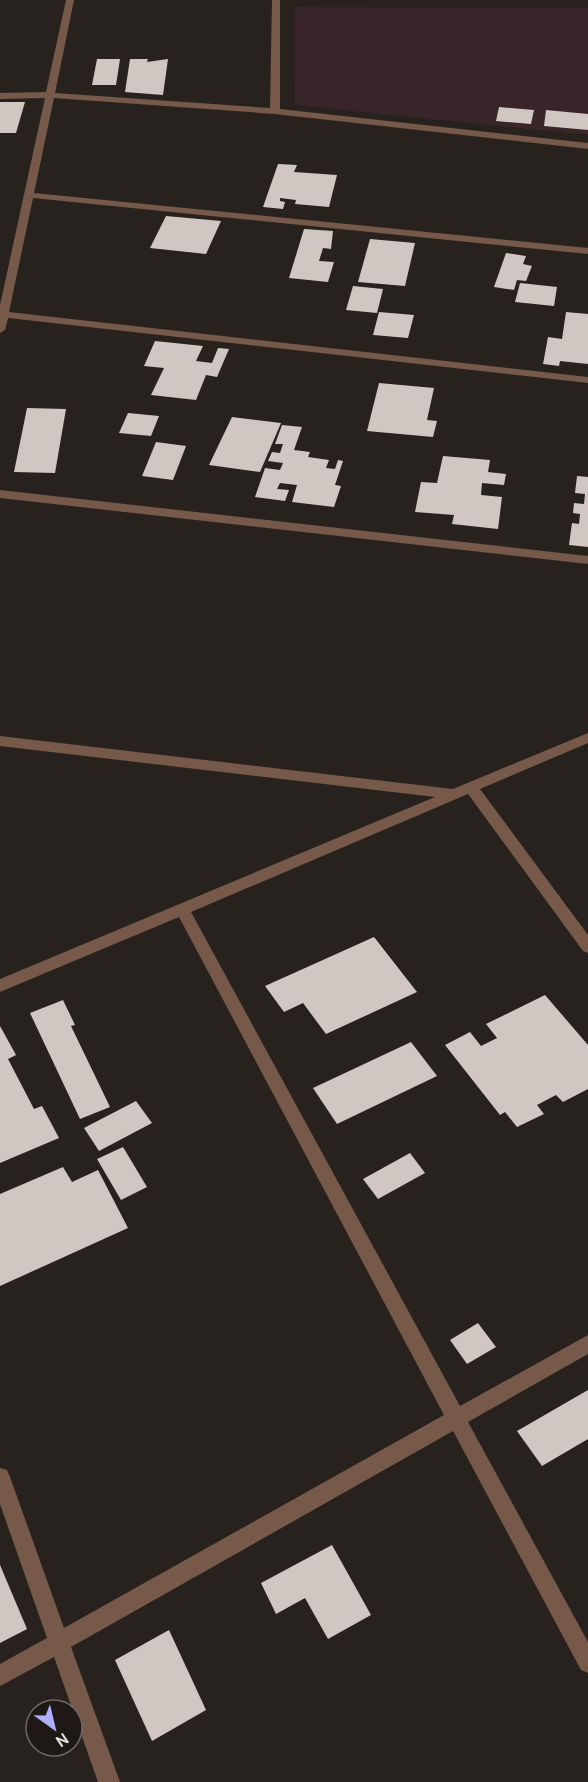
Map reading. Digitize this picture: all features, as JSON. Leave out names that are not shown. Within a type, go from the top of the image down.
[{"type":"street","points":[[0,330],[70,0]]},
{"type":"street","points":[[275,111],[276,0]]},
{"type":"street","points":[[0,96],[50,95],[275,111],[588,146]]},
{"type":"street","points":[[29,195],[588,251]]},
{"type":"street","points":[[3,314],[588,380]]},
{"type":"street","points":[[0,494],[588,560]]},
{"type":"street","points":[[0,986],[588,738]]},
{"type":"street","points":[[0,741],[454,794]]},
{"type":"street","points":[[471,788],[588,947]]},
{"type":"street","points":[[182,909],[588,1663]]},
{"type":"street","points":[[0,1676],[588,1344]]},
{"type":"street","points":[[0,1477],[110,1782]]},
{"type":"shaded area","points":[[294,7],[588,8],[588,135],[295,105]]},
{"type":"building","points":[[97,59],[120,59],[116,85],[92,85]]},
{"type":"building","points":[[130,59],[148,59],[147,62],[168,59],[163,95],[125,92]]},
{"type":"building","points":[[0,102],[25,102],[16,133],[0,133]]},
{"type":"building","points":[[499,107],[534,110],[531,124],[496,121]]},
{"type":"building","points":[[546,110],[588,114],[588,130],[544,126]]},
{"type":"building","points":[[278,164],[297,165],[294,172],[337,175],[329,207],[295,204],[296,200],[280,198],[280,201],[285,202],[283,209],[263,207]]},
{"type":"building","points":[[166,216],[221,221],[206,254],[150,248]]},
{"type":"building","points":[[304,229],[333,231],[331,249],[323,248],[319,261],[334,262],[328,282],[289,278]]},
{"type":"building","points":[[370,239],[415,243],[405,286],[358,282]]},
{"type":"building","points":[[506,253],[526,256],[523,264],[532,266],[526,281],[517,280],[514,290],[494,287]]},
{"type":"building","points":[[520,283],[557,287],[554,306],[515,302]]},
{"type":"building","points":[[353,286],[383,289],[377,313],[346,310]]},
{"type":"building","points":[[379,312],[414,315],[408,338],[373,335]]},
{"type":"building","points":[[566,312],[588,314],[588,364],[560,361],[559,366],[543,364],[548,337],[562,339]]},
{"type":"building","points":[[155,341],[203,346],[196,361],[212,363],[218,348],[229,349],[217,377],[206,375],[196,400],[151,395],[164,368],[144,366]]},
{"type":"building","points":[[379,383],[434,388],[427,420],[437,421],[433,437],[367,431]]},
{"type":"building","points":[[27,408],[66,409],[55,473],[14,472]]},
{"type":"building","points":[[128,413],[159,416],[151,436],[119,433]]},
{"type":"building","points":[[232,417],[281,423],[260,472],[209,465]]},
{"type":"building","points":[[282,425],[302,427],[294,450],[310,452],[308,457],[329,460],[326,468],[335,469],[338,460],[343,461],[335,485],[341,486],[334,507],[292,502],[297,485],[280,483],[277,489],[289,490],[285,501],[255,497],[265,468],[280,470],[283,463],[268,461],[272,452],[280,453],[283,444],[275,444]]},
{"type":"building","points":[[156,442],[186,446],[173,480],[142,476]]},
{"type":"building","points":[[443,456],[490,460],[488,472],[506,474],[504,485],[482,483],[481,495],[502,497],[498,529],[452,524],[454,515],[415,512],[421,482],[437,483]]},
{"type":"building","points":[[577,476],[588,477],[588,547],[569,545],[572,523],[579,524],[580,514],[573,513],[574,503],[584,504],[585,494],[575,493]]},
{"type":"building","points":[[374,937],[417,992],[326,1034],[303,1003],[284,1012],[265,986]]},
{"type":"building","points":[[545,995],[588,1045],[588,1089],[563,1102],[556,1095],[537,1105],[544,1114],[517,1127],[505,1112],[500,1115],[445,1045],[470,1032],[481,1046],[497,1038],[486,1024]]},
{"type":"building","points":[[63,1000],[75,1025],[71,1026],[110,1107],[80,1119],[30,1013]]},
{"type":"building","points":[[0,1026],[16,1055],[8,1059],[34,1109],[42,1106],[59,1138],[0,1163]]},
{"type":"building","points":[[411,1042],[437,1076],[337,1124],[313,1088]]},
{"type":"building","points":[[136,1101],[152,1123],[99,1151],[84,1128]]},
{"type":"building","points":[[123,1147],[147,1187],[121,1200],[97,1159]]},
{"type":"building","points":[[410,1153],[425,1173],[378,1199],[363,1179]]},
{"type":"building","points":[[63,1167],[72,1182],[98,1170],[128,1228],[0,1286],[0,1194]]},
{"type":"building","points":[[478,1323],[496,1347],[467,1364],[450,1340]]},
{"type":"building","points":[[588,1390],[588,1439],[542,1466],[517,1431]]},
{"type":"building","points":[[332,1545],[371,1615],[328,1639],[305,1598],[276,1614],[261,1583]]},
{"type":"building","points":[[0,1565],[27,1629],[0,1643]]},
{"type":"building","points":[[169,1630],[206,1710],[152,1741],[115,1660]]}]
